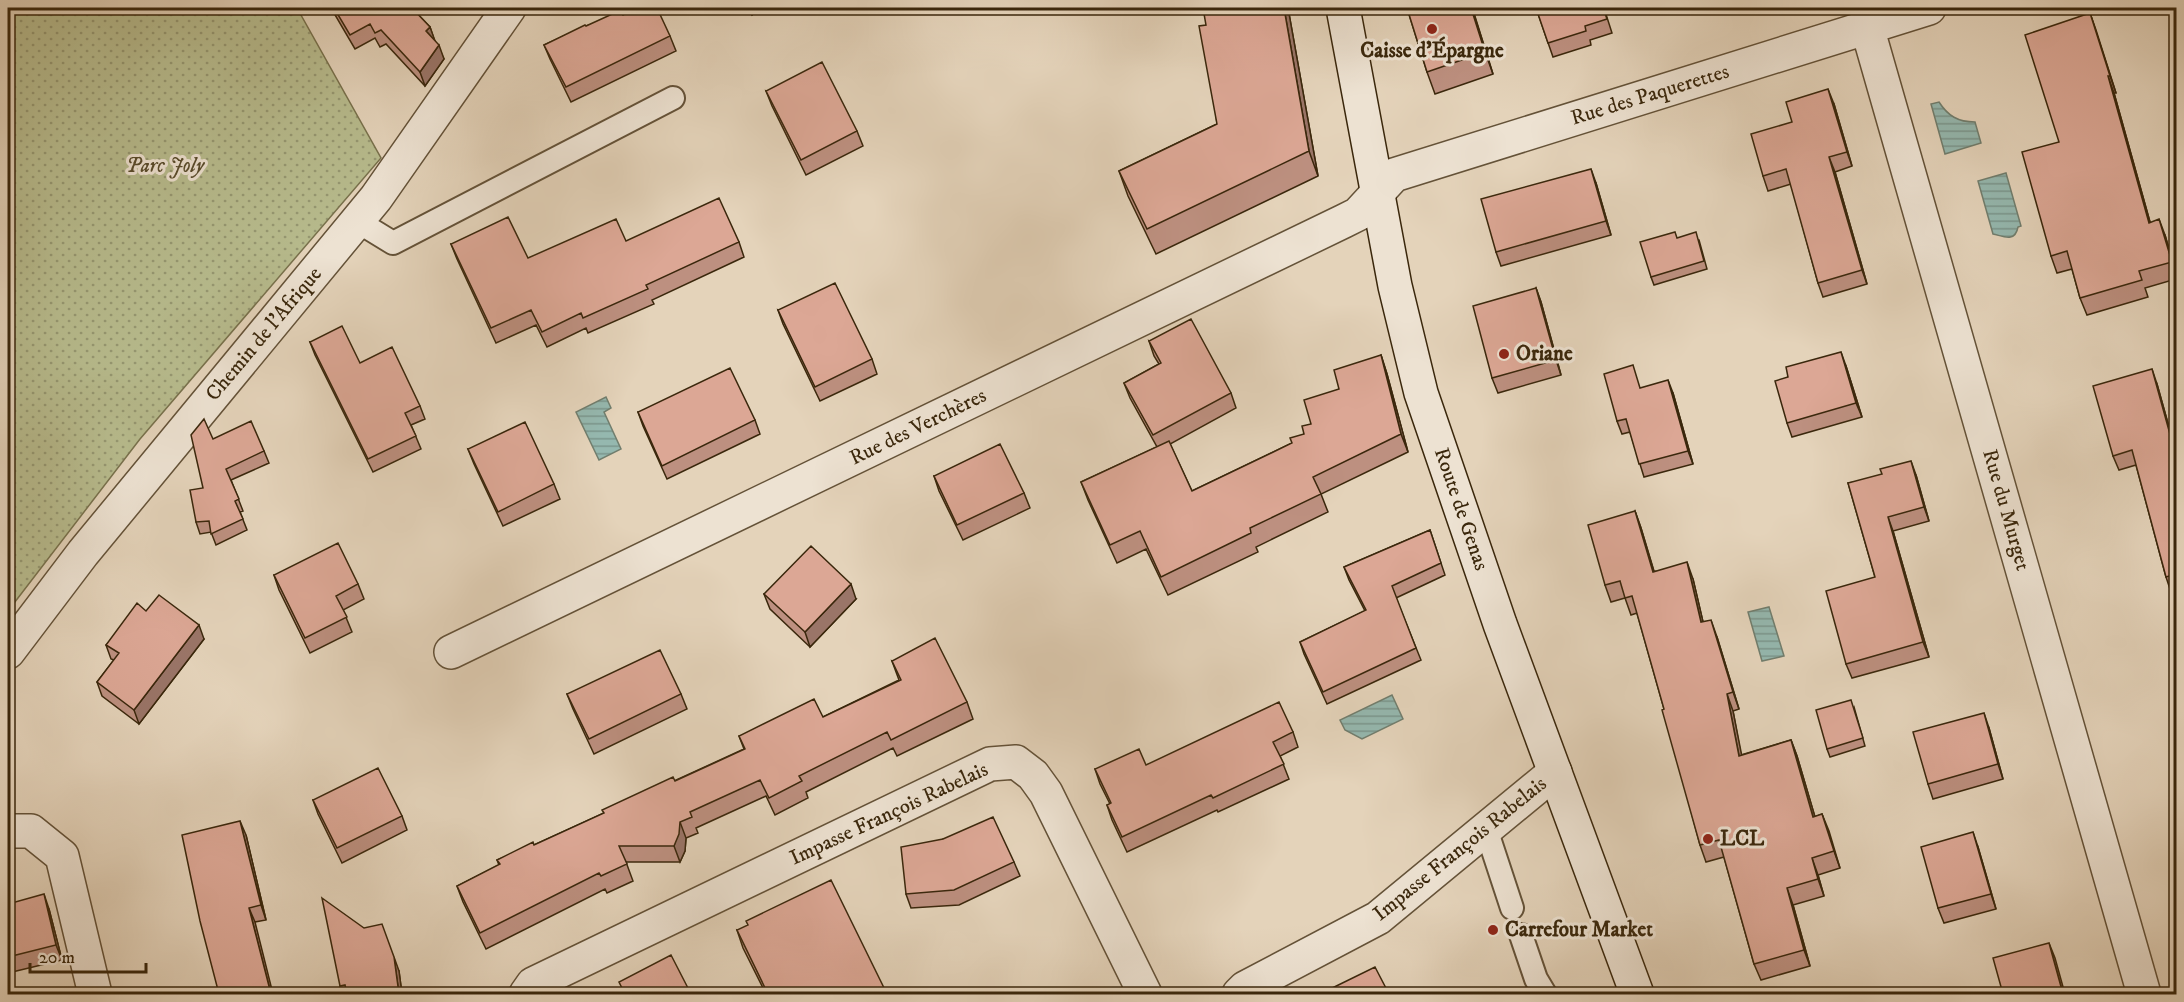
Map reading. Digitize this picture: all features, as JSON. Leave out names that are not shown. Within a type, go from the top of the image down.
[{"type":"street","name":"Chemin de l'Afrique","points":[[8,652],[83,553],[376,198],[508,8]]},
{"type":"street","name":"Route de Genas","points":[[1343,8],[1395,286],[1421,393],[1500,624],[1635,994]]},
{"type":"street","name":"Rue des Paquerettes","points":[[1378,192],[1394,175],[1929,8]]},
{"type":"street","name":"Rue du Murget","points":[[1867,27],[2144,994]]},
{"type":"street","name":"Rue des Verchères","points":[[452,652],[1351,218],[1358,214],[1378,192]]},
{"type":"street","name":"Impasse François Rabelais","points":[[526,994],[533,984],[990,764],[1016,762],[1034,775],[1046,793],[1145,994]]},
{"type":"street","name":"Impasse François Rabelais","points":[[1239,994],[1245,988],[1378,918],[1555,772]]},
{"type":"street","points":[[8,831],[31,831],[62,856],[96,994]]},
{"type":"lane","points":[[357,221],[393,243],[673,98]]},
{"type":"lane","points":[[1486,829],[1512,908]]},
{"type":"lane","points":[[1521,935],[1536,979],[1545,994]]},
{"type":"green space","name":"Parc Joly","points":[[8,8],[297,8],[381,158],[140,439],[8,611]]},
{"type":"water","points":[[1939,102],[1954,117],[1963,121],[1975,122],[1981,143],[1945,154],[1931,104]]},
{"type":"water","points":[[2006,173],[2021,226],[2011,237],[1993,234],[1978,181]]},
{"type":"water","points":[[606,397],[611,408],[604,412],[621,449],[599,460],[576,412]]},
{"type":"water","points":[[1769,607],[1784,656],[1762,661],[1748,612]]},
{"type":"water","points":[[1392,695],[1403,719],[1362,739],[1345,730],[1340,720]]},
{"type":"building","points":[[334,8],[412,8],[430,27],[426,31],[439,45],[420,72],[381,30],[375,33],[370,24],[350,35]]},
{"type":"building","points":[[638,8],[657,8],[670,36],[566,87],[544,45],[621,10],[623,15]]},
{"type":"building","points":[[1203,8],[1284,8],[1309,151],[1147,229],[1119,171],[1217,124],[1199,26],[1206,25]]},
{"type":"building","points":[[1407,8],[1471,8],[1485,52],[1427,72]]},
{"type":"building","points":[[1536,8],[1603,8],[1607,19],[1585,26],[1586,31],[1548,43]]},
{"type":"building","points":[[2090,13],[2110,76],[2108,76],[2149,223],[2159,219],[2172,262],[2139,271],[2142,280],[2080,298],[2067,251],[2051,256],[2022,152],[2059,142],[2025,35]]},
{"type":"building","points":[[822,62],[857,131],[801,160],[766,91]]},
{"type":"building","points":[[1828,89],[1847,152],[1829,157],[1862,270],[1818,283],[1786,169],[1763,176],[1751,134],[1792,122],[1786,102]]},
{"type":"building","points":[[1591,169],[1606,221],[1496,252],[1481,199]]},
{"type":"building","points":[[719,198],[739,242],[646,285],[648,289],[583,318],[581,313],[542,332],[531,310],[491,328],[451,244],[508,217],[528,258],[616,219],[626,241]]},
{"type":"building","points":[[1675,232],[1677,238],[1696,232],[1704,261],[1651,277],[1640,242]]},
{"type":"building","points":[[835,283],[872,359],[815,387],[778,310]]},
{"type":"building","points":[[1536,288],[1556,360],[1492,378],[1473,306]]},
{"type":"building","points":[[1191,319],[1231,393],[1153,435],[1124,383],[1161,363],[1149,341]]},
{"type":"building","points":[[342,326],[360,363],[392,347],[420,406],[405,413],[416,436],[368,459],[310,342]]},
{"type":"building","points":[[1841,352],[1856,403],[1787,423],[1775,381],[1788,377],[1786,367]]},
{"type":"building","points":[[1381,355],[1401,434],[1313,477],[1321,494],[1250,528],[1251,533],[1161,577],[1140,531],[1110,545],[1081,482],[1169,441],[1192,491],[1292,443],[1290,438],[1304,434],[1302,426],[1311,424],[1304,400],[1339,389],[1334,370]]},
{"type":"building","points":[[1633,365],[1640,388],[1668,380],[1688,451],[1639,464],[1626,419],[1617,421],[1604,374]]},
{"type":"building","points":[[730,368],[755,420],[662,466],[638,412]]},
{"type":"building","points":[[2152,369],[2176,456],[2176,574],[2166,577],[2132,450],[2113,456],[2093,386]]},
{"type":"building","points":[[204,419],[213,439],[251,421],[264,451],[226,469],[239,499],[235,501],[243,519],[211,534],[209,521],[196,522],[190,490],[203,488],[191,435]]},
{"type":"building","points":[[525,422],[554,484],[498,512],[468,449]]},
{"type":"building","points":[[1000,444],[1024,493],[957,525],[934,476]]},
{"type":"building","points":[[1911,461],[1924,507],[1888,517],[1923,642],[1846,664],[1826,591],[1875,577],[1848,483],[1882,474],[1880,469]]},
{"type":"building","points":[[1635,511],[1653,572],[1687,562],[1701,622],[1711,620],[1733,692],[1727,694],[1739,756],[1791,740],[1813,817],[1822,814],[1834,851],[1812,858],[1818,879],[1787,888],[1804,950],[1754,964],[1719,840],[1700,845],[1632,596],[1625,598],[1620,581],[1605,585],[1588,525]]},
{"type":"building","points":[[1430,530],[1441,563],[1392,586],[1416,648],[1323,692],[1300,642],[1366,610],[1344,567]]},
{"type":"building","points":[[338,543],[358,584],[336,596],[347,617],[305,638],[274,575]]},
{"type":"building","points":[[811,546],[851,584],[805,632],[764,594]]},
{"type":"building","points":[[159,595],[199,625],[134,710],[97,682],[119,653],[106,645],[137,603],[146,611]]},
{"type":"building","points":[[935,638],[967,702],[891,740],[887,732],[799,776],[802,781],[769,798],[760,780],[690,812],[692,817],[680,822],[679,834],[674,846],[619,846],[627,864],[601,876],[599,873],[480,933],[457,886],[500,864],[497,860],[533,842],[534,845],[604,813],[602,810],[673,777],[675,781],[745,749],[739,736],[814,699],[823,717],[901,680],[892,661]]},
{"type":"building","points":[[660,650],[681,694],[589,739],[567,694]]},
{"type":"building","points":[[1851,700],[1863,738],[1827,749],[1816,710]]},
{"type":"building","points":[[1279,702],[1293,732],[1273,742],[1284,764],[1213,798],[1211,795],[1122,837],[1107,805],[1111,803],[1095,769],[1139,749],[1146,765]]},
{"type":"building","points":[[1984,713],[1998,764],[1928,784],[1913,732]]},
{"type":"building","points":[[378,768],[402,816],[337,848],[313,800]]},
{"type":"building","points":[[993,817],[1014,862],[954,890],[906,894],[901,847],[943,839]]},
{"type":"building","points":[[240,821],[261,905],[249,908],[271,994],[219,994],[200,921],[182,835]]},
{"type":"building","points":[[1973,832],[1991,894],[1938,908],[1921,847]]},
{"type":"building","points":[[831,880],[887,994],[768,994],[737,930],[748,925],[746,921]]},
{"type":"building","points":[[44,894],[56,945],[8,957],[8,904]]},
{"type":"building","points":[[322,898],[364,928],[382,924],[394,957],[399,994],[347,994],[345,985],[340,986]]},
{"type":"building","points":[[2049,943],[2063,994],[2003,994],[1993,958]]},
{"type":"building","points":[[671,955],[691,994],[625,994],[619,982]]},
{"type":"building","points":[[1375,967],[1389,994],[1320,994]]},
{"type":"place","name":"Caisse d'Épargne","points":[[1432,29]]},
{"type":"place","name":"Oriane","points":[[1504,354]]},
{"type":"place","name":"LCL","points":[[1708,839]]},
{"type":"place","name":"Carrefour Market","points":[[1493,930]]}]
